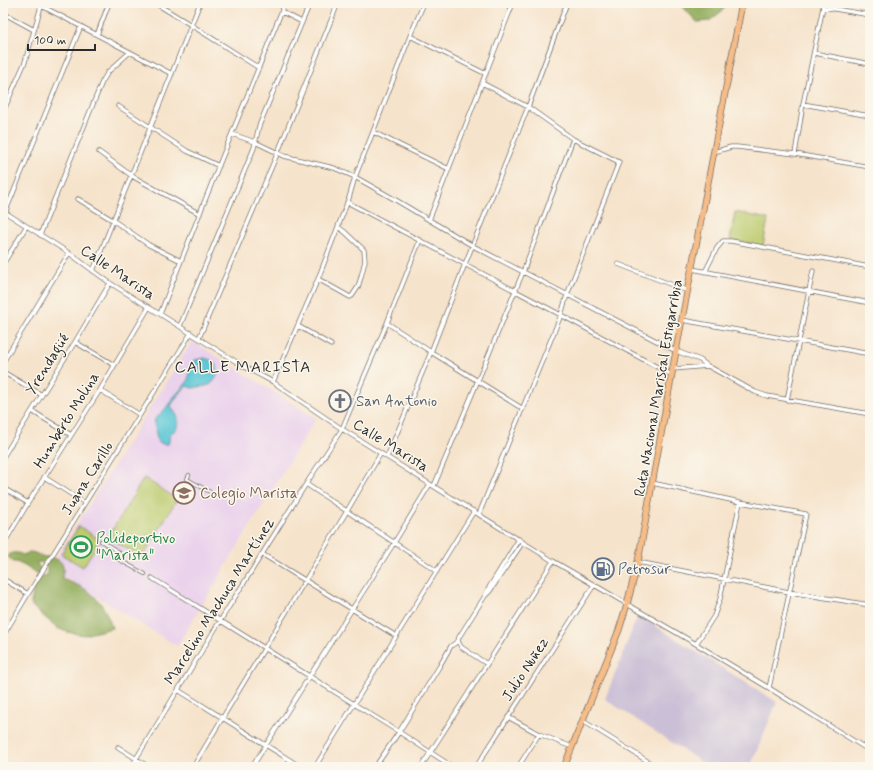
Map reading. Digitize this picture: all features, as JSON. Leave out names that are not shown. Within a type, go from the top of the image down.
[{"type":"main road","name":"Ruta Nacional Mariscal Estigarribia","points":[[564,767],[619,630],[638,562],[676,351],[742,3]]},
{"type":"street","points":[[36,3],[42,4],[97,35],[172,74]]},
{"type":"street","points":[[97,35],[110,3]]},
{"type":"street","points":[[155,3],[259,68]]},
{"type":"street","points":[[93,271],[200,3]]},
{"type":"street","points":[[160,314],[285,3]]},
{"type":"street","points":[[180,326],[254,148],[260,126],[310,3]]},
{"type":"street","points":[[199,338],[278,152],[338,3]]},
{"type":"street","points":[[273,382],[318,279],[355,177],[424,3]]},
{"type":"street","points":[[428,220],[514,3]]},
{"type":"street","points":[[387,456],[431,352],[568,3]]},
{"type":"street","points":[[795,154],[823,7],[821,3]]},
{"type":"street","points":[[3,112],[25,62],[42,4]]},
{"type":"street","points":[[823,7],[870,15]]},
{"type":"street","points":[[282,12],[302,22]]},
{"type":"street","points":[[3,13],[34,30]]},
{"type":"street","points":[[4,212],[81,26]]},
{"type":"street","points":[[410,36],[486,74]]},
{"type":"street","points":[[40,235],[102,82],[108,72],[130,52]]},
{"type":"street","points":[[814,53],[870,64]]},
{"type":"street","points":[[479,514],[561,315],[567,295],[620,162],[573,139],[528,107],[482,84]]},
{"type":"street","points":[[804,104],[870,116]]},
{"type":"street","points":[[118,106],[187,151],[219,166]]},
{"type":"street","points":[[373,132],[449,169]]},
{"type":"street","points":[[232,134],[292,158],[334,168],[355,177],[473,246],[676,351],[700,360],[755,392],[787,400],[870,414]]},
{"type":"street","points":[[434,486],[523,272],[573,139]]},
{"type":"street","points":[[714,152],[737,146],[870,167]]},
{"type":"street","points":[[99,152],[132,176],[200,214]]},
{"type":"street","points":[[78,199],[114,220],[149,245],[181,261]]},
{"type":"street","points":[[347,202],[561,315],[673,372],[708,366]]},
{"type":"street","name":"Calle Marista","points":[[4,212],[69,253],[110,283],[244,366],[273,382],[342,429],[553,561],[696,644],[870,751]]},
{"type":"street","points":[[3,264],[26,227]]},
{"type":"street","points":[[318,279],[350,297],[358,287],[365,261],[364,250],[338,227]]},
{"type":"street","name":"Marcelino Machuca Martínez","points":[[131,767],[220,621],[342,429],[420,240]]},
{"type":"street","points":[[705,272],[717,248],[723,241],[731,241],[870,267]]},
{"type":"street","points":[[3,362],[69,253]]},
{"type":"street","points":[[618,264],[688,291]]},
{"type":"street","points":[[692,269],[870,303]]},
{"type":"street","points":[[787,400],[813,271]]},
{"type":"street","name":"Yrendagüé","points":[[3,457],[110,283]]},
{"type":"street","name":"Humberto Molina","points":[[3,545],[44,477],[100,390],[149,307]]},
{"type":"street","points":[[682,320],[870,354]]},
{"type":"street","points":[[387,322],[431,352],[523,409]]},
{"type":"street","points":[[298,326],[331,345]]},
{"type":"street","name":"Juana Carillo","points":[[3,636],[191,333]]},
{"type":"street","points":[[75,342],[114,365]]},
{"type":"street","points":[[3,372],[42,395]]},
{"type":"street","points":[[100,390],[140,415]]},
{"type":"street","points":[[32,411],[71,435]]},
{"type":"street","points":[[193,767],[381,453]]},
{"type":"street","points":[[189,475],[187,479],[210,492]]},
{"type":"street","points":[[44,477],[85,503]]},
{"type":"street","points":[[652,483],[740,502],[806,514],[769,688]]},
{"type":"street","points":[[306,484],[437,572]]},
{"type":"street","points":[[252,767],[430,484]]},
{"type":"street","points":[[3,488],[28,503]]},
{"type":"street","points":[[696,644],[714,616],[720,599],[740,502]]},
{"type":"street","points":[[315,767],[474,511]]},
{"type":"street","points":[[101,541],[119,552],[116,558],[145,574]]},
{"type":"street","points":[[487,664],[461,647],[458,637],[486,596],[488,589],[521,541]]},
{"type":"street","points":[[262,554],[396,636]]},
{"type":"street","points":[[421,767],[553,561]]},
{"type":"street","points":[[638,562],[724,580],[870,605]]},
{"type":"street","points":[[152,578],[453,767]]},
{"type":"street","points":[[3,579],[28,594]]},
{"type":"street","name":"Julio Nuñez","points":[[476,767],[594,585]]},
{"type":"street","points":[[375,767],[399,732],[439,667],[448,649],[458,641]]},
{"type":"street","points":[[178,690],[301,767]]},
{"type":"street","points":[[508,717],[539,734],[572,747]]},
{"type":"street","points":[[583,721],[657,767]]},
{"type":"street","points":[[518,767],[539,734]]},
{"type":"street","points":[[118,747],[149,767]]},
{"type":"shaded area","name":"Colegio Marista","points":[[192,341],[316,418],[177,646],[50,568]]},
{"type":"shaded area","points":[[638,615],[777,702],[750,767],[709,767],[605,699]]},
{"type":"green space","points":[[676,3],[723,3],[725,8],[710,21],[697,22],[684,8]]},
{"type":"green space","points":[[735,212],[768,219],[763,246],[730,240]]},
{"type":"green space","points":[[144,478],[177,499],[142,558],[108,537]]},
{"type":"green space","name":"Polideportivo \"Marista\"","points":[[79,526],[100,540],[83,567],[61,554]]},
{"type":"green space","points":[[29,552],[54,558],[62,563],[62,579],[76,584],[94,596],[105,610],[112,628],[84,635],[67,632],[57,628],[33,607],[31,603],[34,587],[42,577],[47,576],[47,568],[41,562],[38,562],[37,564],[40,568],[40,572],[37,573],[25,566],[13,562],[8,555],[12,553],[19,553],[24,555]]},
{"type":"water","points":[[205,358],[212,361],[216,366],[218,372],[216,378],[207,386],[193,388],[186,386],[171,406],[179,422],[178,426],[170,435],[168,444],[158,442],[154,424],[155,419],[188,381],[190,364],[195,360]]},
{"type":"place","name":"San Antonio","points":[[340,401]]},
{"type":"place","name":"Colegio Marista","points":[[184,493]]},
{"type":"place","name":"Polideportivo \"Marista\"","points":[[81,547]]},
{"type":"place","name":"Petrosur","points":[[603,569]]},
{"type":"district","name":"CALLE MARISTA","points":[[243,366]]}]
